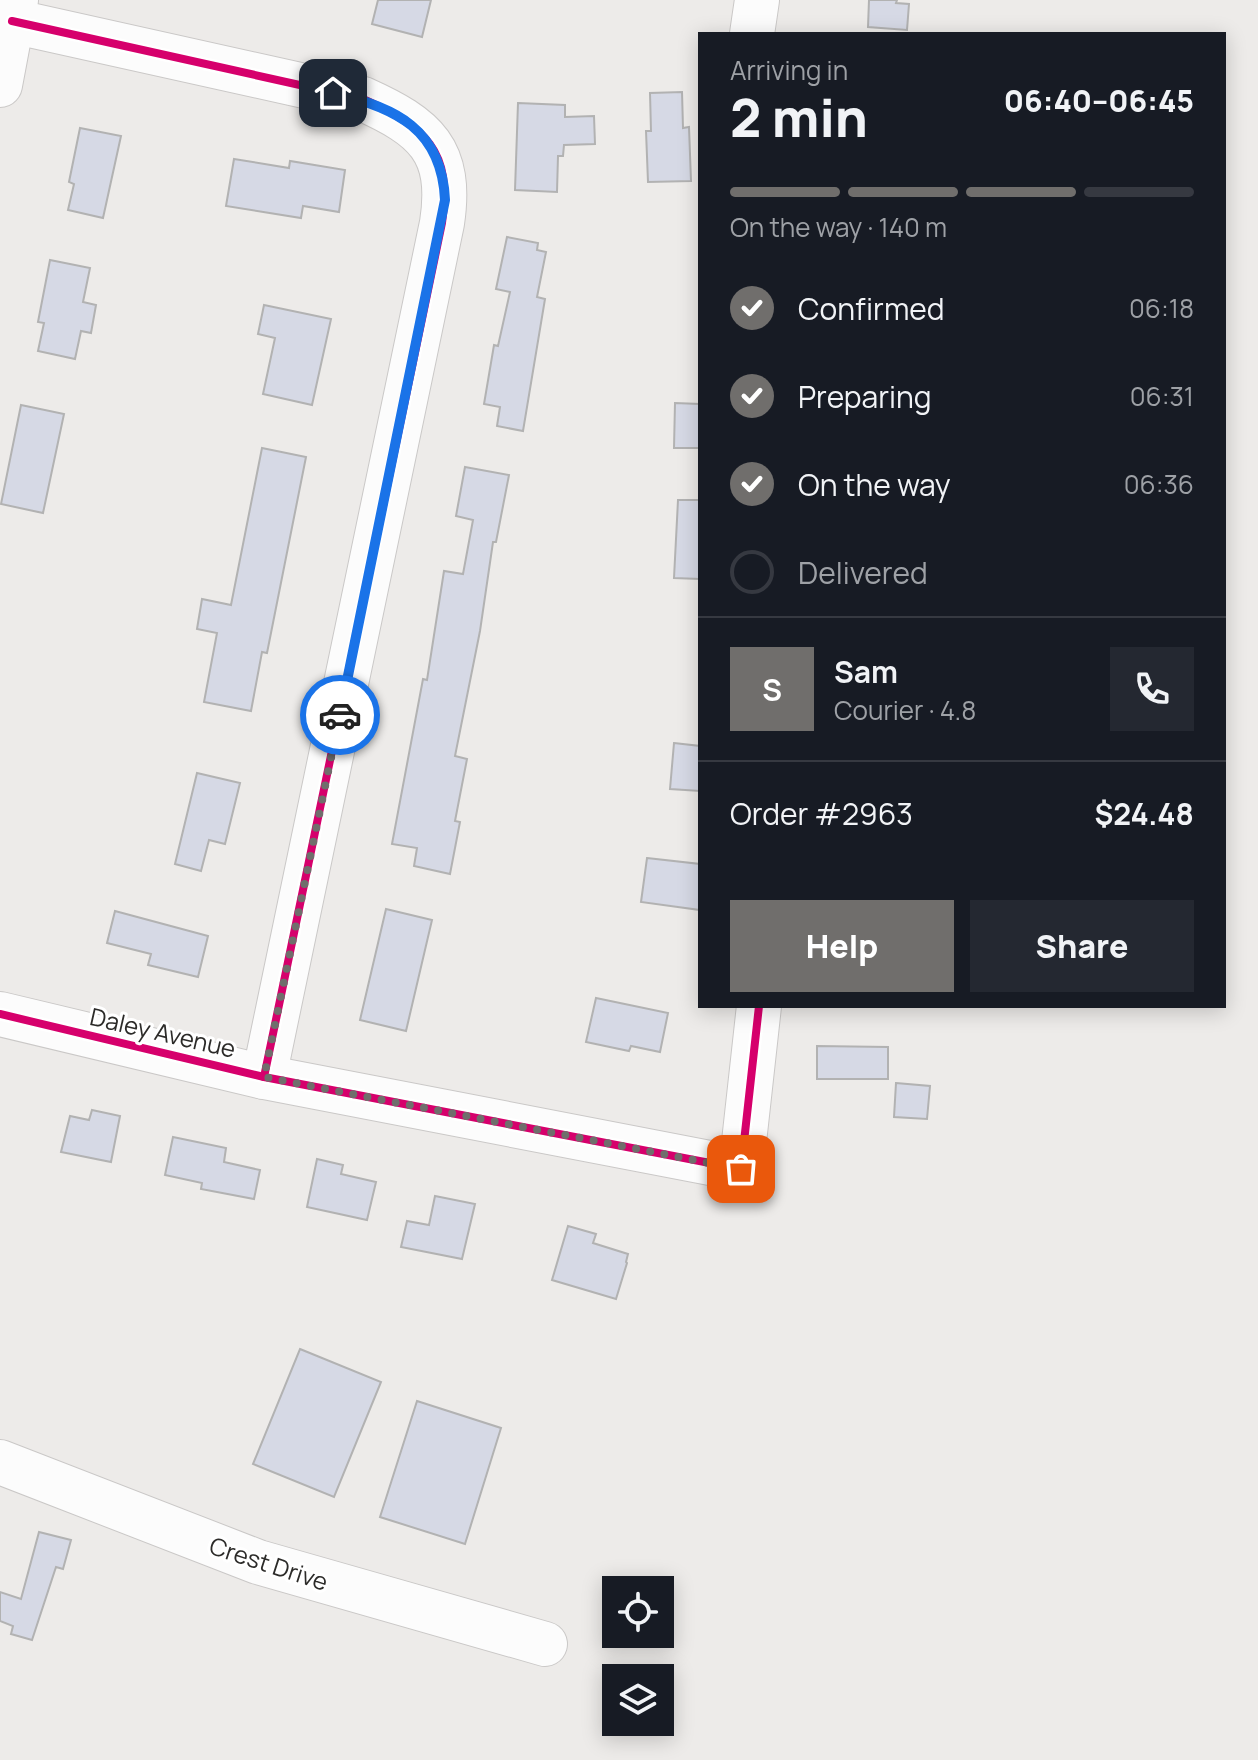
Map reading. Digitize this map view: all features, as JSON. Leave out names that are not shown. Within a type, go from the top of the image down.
[{"type":"street","points":[[752,32],[757,0]]},
{"type":"street","points":[[0,85],[14,10],[363,99],[405,121],[422,134],[437,157],[444,179],[442,223],[264,1077]]},
{"type":"street","name":"Daley Avenue","points":[[0,1014],[264,1077],[741,1169],[759,1008]]},
{"type":"street","name":"Crest Drive","points":[[0,1462],[258,1562],[545,1644]]},
{"type":"building","points":[[378,0],[431,0],[422,37],[372,24]]},
{"type":"building","points":[[869,0],[897,0],[896,3],[909,4],[907,30],[868,27]]},
{"type":"building","points":[[682,92],[683,128],[689,127],[691,181],[648,182],[646,131],[651,131],[650,93]]},
{"type":"building","points":[[518,103],[565,105],[565,117],[594,116],[595,144],[564,145],[563,156],[558,156],[557,192],[515,190]]},
{"type":"building","points":[[80,128],[121,136],[103,218],[68,210],[74,184],[69,182]]},
{"type":"building","points":[[234,159],[289,168],[290,161],[345,170],[339,212],[303,206],[301,218],[226,206]]},
{"type":"building","points":[[507,237],[538,243],[537,250],[546,252],[537,297],[545,299],[523,431],[497,426],[500,407],[484,404],[494,345],[498,346],[510,292],[496,289]]},
{"type":"building","points":[[50,260],[90,268],[83,302],[96,305],[91,333],[81,331],[75,359],[38,351],[44,323],[38,322]]},
{"type":"building","points":[[264,305],[331,319],[312,405],[263,394],[275,338],[258,334]]},
{"type":"building","points":[[675,403],[698,404],[698,448],[674,448]]},
{"type":"building","points":[[21,405],[64,414],[43,513],[1,504]]},
{"type":"building","points":[[262,448],[306,457],[267,653],[262,652],[251,711],[204,702],[217,633],[197,629],[202,599],[231,605]]},
{"type":"building","points":[[465,467],[509,475],[496,542],[493,542],[480,631],[455,756],[467,759],[455,821],[460,822],[450,874],[414,866],[417,848],[392,844],[423,679],[427,680],[444,571],[463,574],[473,520],[456,516]]},
{"type":"building","points":[[678,500],[698,500],[698,579],[674,578]]},
{"type":"building","points":[[674,743],[698,746],[698,791],[670,789]]},
{"type":"building","points":[[197,773],[240,783],[225,844],[209,840],[201,871],[175,864]]},
{"type":"building","points":[[647,858],[698,864],[698,910],[641,902]]},
{"type":"building","points":[[386,909],[432,920],[406,1031],[360,1020]]},
{"type":"building","points":[[115,911],[208,936],[198,977],[148,965],[151,954],[107,943]]},
{"type":"building","points":[[596,998],[668,1013],[660,1052],[631,1046],[629,1051],[586,1042]]},
{"type":"building","points":[[817,1046],[888,1047],[888,1079],[817,1079]]},
{"type":"building","points":[[896,1083],[930,1086],[927,1119],[894,1117]]},
{"type":"building","points":[[92,1110],[120,1116],[111,1162],[61,1152],[70,1116],[89,1120]]},
{"type":"building","points":[[173,1137],[226,1148],[224,1162],[260,1170],[254,1199],[201,1189],[202,1183],[165,1175]]},
{"type":"building","points":[[317,1159],[343,1165],[341,1174],[376,1182],[367,1220],[307,1207]]},
{"type":"building","points":[[435,1196],[475,1204],[462,1259],[401,1247],[407,1221],[429,1225]]},
{"type":"building","points":[[568,1226],[596,1234],[593,1243],[628,1254],[616,1299],[552,1280]]},
{"type":"building","points":[[300,1349],[381,1382],[334,1497],[253,1464]]},
{"type":"building","points":[[417,1401],[501,1428],[465,1544],[380,1517]]},
{"type":"building","points":[[39,1532],[71,1540],[63,1569],[56,1567],[32,1640],[11,1634],[13,1626],[0,1621],[0,1592],[21,1599]]},
{"type":"cycle path","points":[[12,21],[363,99],[385,109],[418,131],[430,144],[443,177],[442,223],[264,1077]]},
{"type":"cycle path","points":[[0,1014],[264,1077],[741,1169],[759,1008]]},
{"type":"way so far","points":[[340,715],[264,1077],[741,1169]]},
{"type":"route","points":[[333,93],[363,99],[405,121],[422,134],[437,157],[444,179],[445,200],[340,715]]}]
